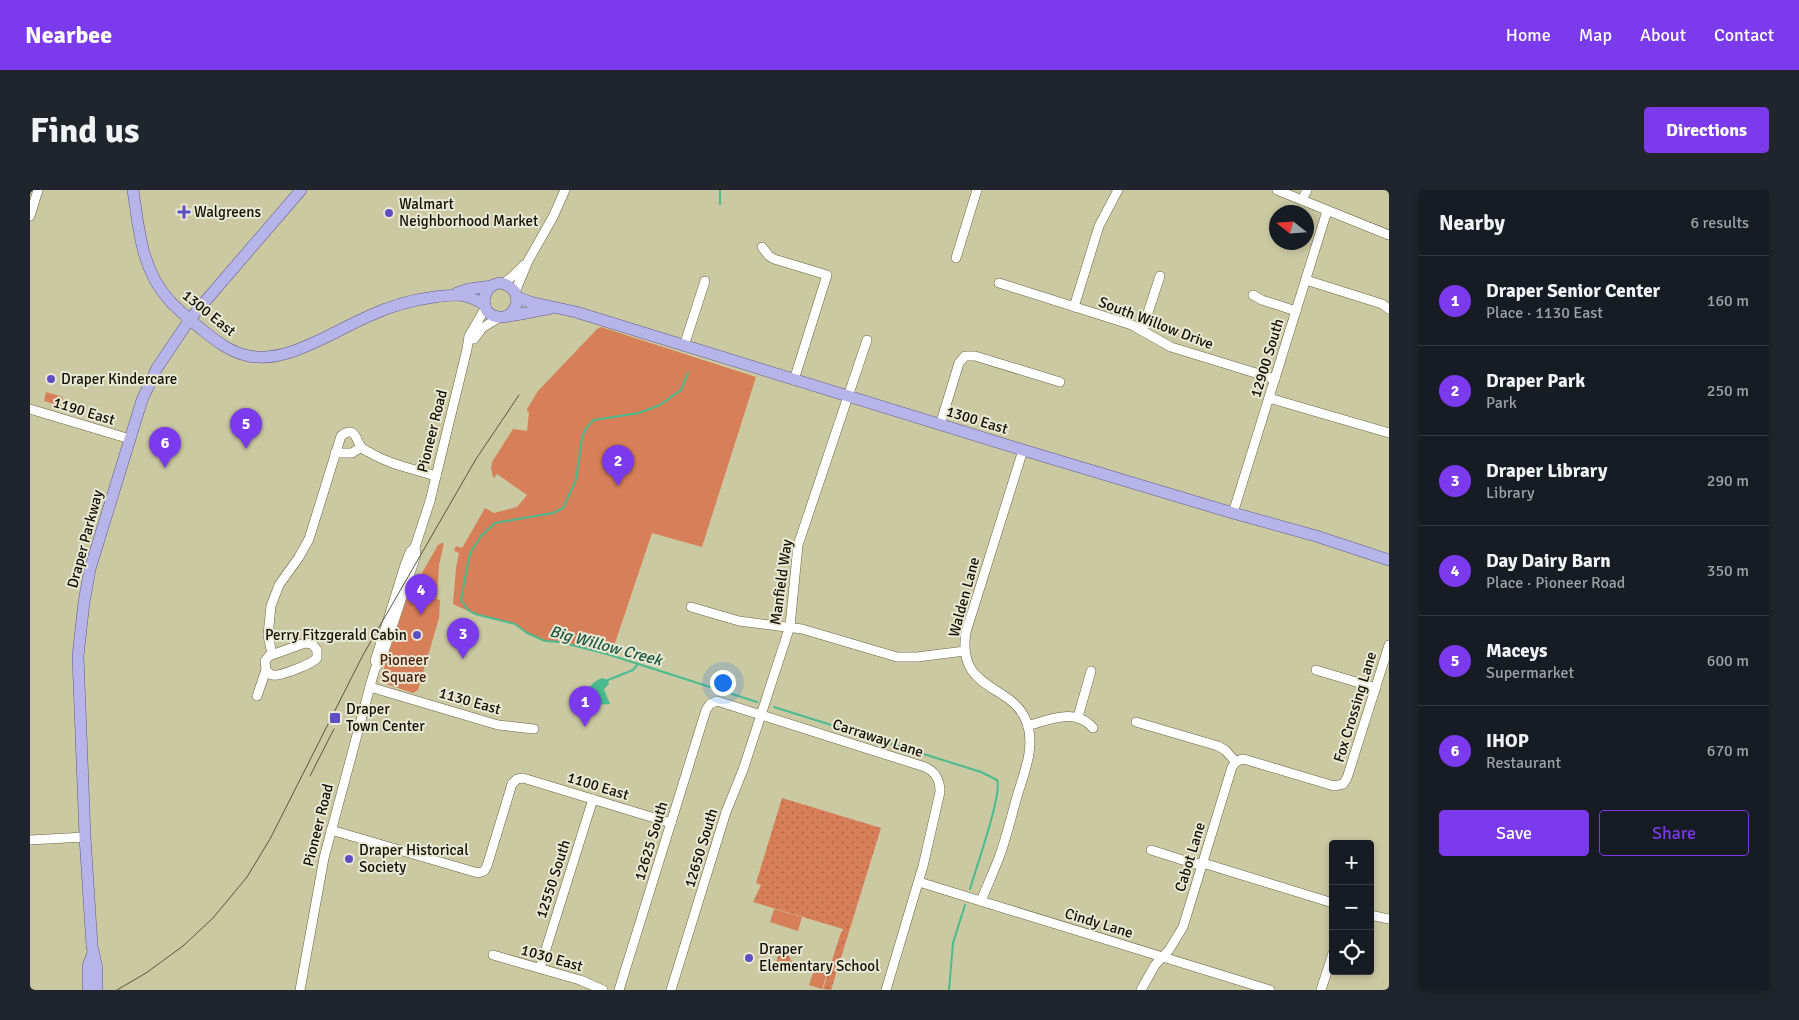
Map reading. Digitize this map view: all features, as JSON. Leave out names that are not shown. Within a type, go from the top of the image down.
[{"type":"main road","name":"1300 East","points":[[133,190],[144,254],[149,269],[164,295],[215,340],[233,351],[251,356],[272,356],[295,351],[388,308],[420,298],[456,294],[469,289],[498,285]]},
{"type":"main road","name":"Draper Parkway","points":[[97,990],[98,968],[93,953],[85,837],[78,656],[90,569],[150,381],[170,347],[190,319],[301,190]]},
{"type":"main road","points":[[498,285],[512,287],[516,294],[517,304],[514,311],[504,316],[494,316],[485,306],[484,298],[487,291],[498,285]]},
{"type":"main road","name":"1300 East","points":[[456,294],[468,296],[485,306]]},
{"type":"main road","name":"1300 East","points":[[516,294],[530,302],[558,307],[940,425],[1316,536],[1389,560]]},
{"type":"main road","name":"1300 East","points":[[504,316],[558,307]]},
{"type":"main road","name":"Draper Parkway","points":[[88,990],[88,966],[93,953]]},
{"type":"street","points":[[30,216],[38,190]]},
{"type":"street","points":[[516,294],[528,261],[553,217],[565,190]]},
{"type":"street","points":[[956,258],[977,190]]},
{"type":"street","points":[[1074,307],[1100,226],[1118,190]]},
{"type":"street","points":[[1277,190],[1389,235]]},
{"type":"street","points":[[1302,200],[1307,190]]},
{"type":"street","name":"12900 South","points":[[1233,513],[1327,211]]},
{"type":"street","points":[[762,247],[774,259],[827,275],[794,380]]},
{"type":"street","points":[[498,285],[514,275],[528,261]]},
{"type":"street","points":[[1142,331],[1160,276]]},
{"type":"street","points":[[684,346],[705,280]]},
{"type":"street","points":[[1306,280],[1382,304],[1389,309]]},
{"type":"street","name":"South Willow Drive","points":[[998,283],[1118,320],[1171,347],[1275,378]]},
{"type":"street","points":[[1253,295],[1262,300],[1296,311]]},
{"type":"street","name":"Pioneer Road","points":[[300,990],[320,872],[330,830],[375,669],[381,660],[416,555],[415,547],[430,501],[469,336],[485,306]]},
{"type":"street","name":"Pioneer Road","points":[[467,349],[482,328],[504,316]]},
{"type":"street","name":"Manfield Way","points":[[762,716],[790,626],[798,545],[867,340]]},
{"type":"street","points":[[940,425],[959,363],[965,356],[975,356],[1060,382]]},
{"type":"street","points":[[1269,398],[1389,433]]},
{"type":"street","name":"1190 East","points":[[30,409],[130,439]]},
{"type":"street","points":[[272,654],[268,626],[274,595],[309,539],[341,436],[347,432],[357,437],[361,447],[385,460],[436,476]]},
{"type":"street","points":[[335,453],[352,454],[361,447]]},
{"type":"street","name":"Walden Lane","points":[[981,901],[1001,853],[1028,761],[1030,744],[1028,726],[1016,704],[984,684],[978,679],[970,666],[965,651],[966,632],[1023,450]]},
{"type":"street","points":[[691,607],[739,622],[790,626],[897,657],[917,658],[965,651]]},
{"type":"street","points":[[257,696],[266,670],[265,661],[272,654],[309,643],[315,647],[318,655],[311,664],[278,675],[270,674],[266,670]]},
{"type":"street","name":"Fox Crossing Lane","points":[[1236,762],[1245,759],[1334,786],[1341,785],[1347,778],[1389,645]]},
{"type":"street","points":[[1316,670],[1376,688]]},
{"type":"street","points":[[1078,717],[1091,671]]},
{"type":"street","name":"1130 East","points":[[370,687],[494,723],[534,729]]},
{"type":"street","name":"Carraway Lane","points":[[712,702],[720,702],[925,767],[934,773],[940,784],[940,792],[919,882],[886,990]]},
{"type":"street","name":"12625 South","points":[[619,990],[706,710],[712,702]]},
{"type":"street","name":"12650 South","points":[[671,990],[726,812],[762,716]]},
{"type":"street","points":[[1028,726],[1059,717],[1078,717],[1086,721],[1093,728]]},
{"type":"street","points":[[1136,722],[1218,746],[1225,750],[1236,762]]},
{"type":"street","name":"Cabot Lane","points":[[1141,990],[1155,964],[1169,950],[1183,927],[1232,767],[1236,762]]},
{"type":"street","name":"1100 East","points":[[330,830],[472,872],[481,872],[487,866],[512,786],[517,779],[526,778],[671,823]]},
{"type":"street","name":"12550 South","points":[[540,968],[593,799]]},
{"type":"street","points":[[30,840],[85,837]]},
{"type":"street","points":[[1151,850],[1195,864],[1203,863],[1329,902]]},
{"type":"street","name":"Cindy Lane","points":[[919,882],[1270,990]]},
{"type":"street","points":[[1374,916],[1389,919]]},
{"type":"street","name":"1030 East","points":[[492,955],[580,980],[603,990]]},
{"type":"street","points":[[1321,990],[1329,965]]},
{"type":"green space","points":[[601,327],[756,377],[702,547],[652,533],[611,655],[561,642],[545,641],[527,633],[515,624],[475,614],[453,604],[459,553],[454,551],[456,546],[462,548],[485,508],[494,513],[517,507],[527,495],[497,474],[494,478],[491,468],[492,462],[513,429],[527,431],[529,412],[527,409],[538,391]]},
{"type":"green space","points":[[46,392],[63,397],[61,406],[44,401]]},
{"type":"green space","name":"Pioneer Square","points":[[444,543],[439,565],[437,599],[440,600],[439,618],[418,690],[413,693],[383,683],[381,677],[406,601],[438,545]]},
{"type":"green space","points":[[782,798],[881,828],[831,990],[823,989],[843,929],[753,902],[761,885],[756,883]]},
{"type":"green space","points":[[774,909],[802,917],[798,931],[770,922]]},
{"type":"green space","points":[[781,945],[795,967],[792,968],[776,963]]},
{"type":"green space","points":[[814,970],[827,974],[822,989],[809,985]]},
{"type":"shaded area","points":[[602,678],[608,680],[609,684],[604,689],[610,704],[579,706],[578,701],[584,701],[590,687]]},
{"type":"waterway","name":"Big Willow Creek","points":[[720,190],[720,204]]},
{"type":"waterway","name":"Big Willow Creek","points":[[688,373],[681,390],[660,405],[639,413],[594,420],[587,427],[582,437],[576,480],[563,508],[553,513],[495,523],[481,536],[470,553],[461,600],[468,610],[475,614],[515,624],[527,633],[545,641],[560,642],[607,654],[757,702]]},
{"type":"waterway","points":[[608,680],[633,670],[638,664]]},
{"type":"waterway","name":"Big Willow Creek","points":[[774,707],[981,772],[997,780],[996,800],[970,889]]},
{"type":"waterway","name":"Big Willow Creek","points":[[949,990],[953,943],[965,905]]},
{"type":"tram line","points":[[117,990],[146,973],[183,946],[213,918],[247,877],[270,839],[363,655],[476,459],[519,395]]},
{"type":"tram line","points":[[310,776],[334,729]]},
{"type":"place","name":"Walgreens","points":[[184,212]]},
{"type":"place","name":"Walmart Neighborhood Market","points":[[389,213]]},
{"type":"place","name":"Draper Kindercare","points":[[51,379]]},
{"type":"place","name":"Maceys","points":[[246,449]]},
{"type":"place","name":"IHOP","points":[[165,468]]},
{"type":"place","name":"Draper Park","points":[[618,486]]},
{"type":"place","name":"Day Dairy Barn","points":[[421,615]]},
{"type":"place","name":"Perry Fitzgerald Cabin","points":[[417,635]]},
{"type":"place","name":"Draper Library","points":[[463,659]]},
{"type":"place","name":"Draper Town Center","points":[[335,718]]},
{"type":"place","name":"Draper Senior Center","points":[[585,727]]},
{"type":"place","name":"Draper Historical Society","points":[[349,859]]},
{"type":"place","name":"Draper Elementary School","points":[[749,958]]}]
